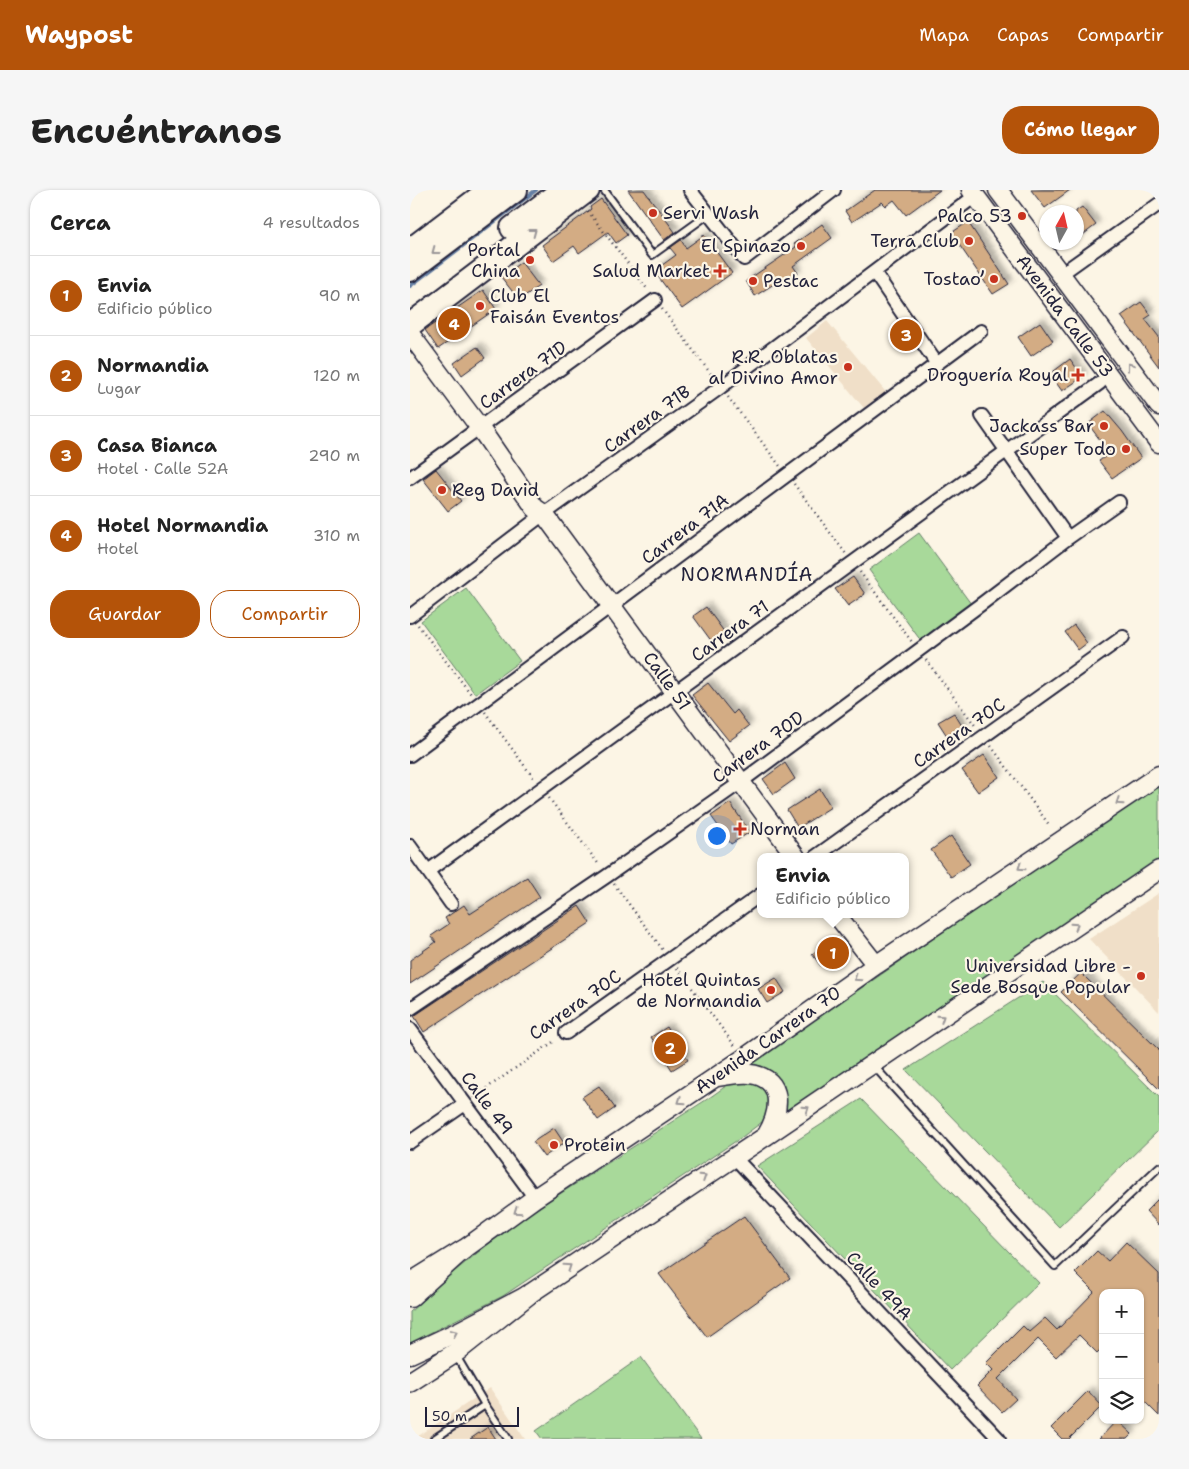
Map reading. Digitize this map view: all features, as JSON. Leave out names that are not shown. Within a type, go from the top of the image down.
[{"type":"highway","points":[[410,270],[516,190]]},
{"type":"highway","points":[[410,307],[576,192]]},
{"type":"highway","points":[[410,325],[576,192]]},
{"type":"highway","points":[[460,233],[482,195]]},
{"type":"highway","points":[[410,250],[482,195]]},
{"type":"main road","name":"Avenida Calle 53","points":[[998,190],[1159,406]]},
{"type":"main road","name":"Avenida Calle 53","points":[[973,193],[1159,443]]},
{"type":"main road","name":"Calle 51","points":[[410,334],[672,695],[738,784],[793,853]]},
{"type":"main road","name":"Avenida Carrera 70","points":[[410,1298],[463,1250],[535,1198],[716,1077],[876,965],[1159,774]]},
{"type":"main road","name":"Calle 51","points":[[738,784],[783,853]]},
{"type":"main road","points":[[410,1382],[454,1353],[528,1295],[1159,870]]},
{"type":"main road","points":[[839,918],[876,965]]},
{"type":"main road","points":[[716,1077],[750,1074],[764,1079],[771,1086],[777,1097],[778,1104],[773,1125],[766,1136]]},
{"type":"main road","points":[[410,1283],[463,1250]]},
{"type":"main road","points":[[410,1354],[528,1295]]},
{"type":"street","points":[[690,190],[744,259],[834,190]]},
{"type":"street","name":"Carrera 71B","points":[[411,615],[539,514],[721,387],[874,272],[973,193]]},
{"type":"street","points":[[1061,274],[1159,204]]},
{"type":"street","points":[[874,272],[937,364]]},
{"type":"street","name":"Carrera 71D","points":[[410,478],[656,300]]},
{"type":"street","name":"Carrera 71A","points":[[410,754],[981,331]]},
{"type":"street","name":"Carrera 71","points":[[428,871],[1100,383]]},
{"type":"street","points":[[982,416],[1068,538]]},
{"type":"street","name":"Carrera 70D","points":[[410,1009],[607,876],[738,784],[1119,502]]},
{"type":"street","name":"Carrera 70C","points":[[821,853],[1123,637]]},
{"type":"street","points":[[410,846],[451,904]]},
{"type":"street","name":"Carrera 70C","points":[[566,1033],[757,897]]},
{"type":"street","name":"Calle 49","points":[[410,1029],[535,1198]]},
{"type":"street","points":[[410,1142],[465,1104]]},
{"type":"street","name":"Calle 49A","points":[[734,1157],[999,1439]]},
{"type":"lane","points":[[604,190],[652,255],[709,214]]},
{"type":"lane","points":[[872,1064],[1056,1266],[1159,1167]]},
{"type":"lane","points":[[454,1353],[508,1439]]},
{"type":"lane","points":[[434,1439],[485,1405]]},
{"type":"path","points":[[576,192],[1050,826]]},
{"type":"path","points":[[411,615],[737,1049]]},
{"type":"path","name":"Carrera 70C","points":[[465,1104],[566,1033]]},
{"type":"shaded area","name":"R.R. Oblatas al Divino Amor","points":[[827,321],[889,396],[868,413],[806,338]]},
{"type":"shaded area","name":"Universidad Libre - Sede Bosque Popular","points":[[1159,893],[1159,1012],[1089,939]]},
{"type":"shaded area","points":[[490,1388],[525,1439],[414,1439]]},
{"type":"green space","points":[[919,533],[974,608],[924,645],[869,570]]},
{"type":"green space","points":[[466,588],[520,661],[475,694],[421,621]]},
{"type":"green space","points":[[1159,784],[1159,861],[784,1114],[764,1068],[752,1063]]},
{"type":"green space","points":[[1043,982],[1159,1097],[1159,1130],[1059,1227],[906,1070]]},
{"type":"green space","points":[[733,1081],[752,1081],[770,1093],[766,1119],[742,1137],[503,1296],[410,1343],[410,1312],[450,1275],[513,1224]]},
{"type":"green space","points":[[861,1099],[1039,1283],[950,1370],[757,1166]]},
{"type":"green space","points":[[641,1357],[701,1439],[542,1439],[536,1431]]},
{"type":"building","name":"Servi Wash","points":[[628,190],[644,190],[675,232],[664,240]]},
{"type":"building","points":[[875,190],[940,190],[906,215],[894,200],[886,206],[882,202],[852,222],[845,211]]},
{"type":"building","points":[[1031,190],[1070,190],[1049,205],[1043,205]]},
{"type":"building","points":[[601,199],[627,235],[616,243],[608,232],[579,253],[574,246],[553,261],[542,245],[591,209],[590,207]]},
{"type":"building","points":[[1084,210],[1096,225],[1084,234]]},
{"type":"building","points":[[968,222],[1009,284],[993,294],[951,233]]},
{"type":"building","points":[[822,224],[832,238],[793,266],[798,273],[787,280],[785,277],[755,296],[746,281],[796,247],[794,244]]},
{"type":"building","points":[[704,235],[732,273],[682,309],[654,271],[676,255],[670,248],[681,240],[686,248]]},
{"type":"building","points":[[521,262],[539,286],[519,300],[501,277]]},
{"type":"building","points":[[483,290],[496,309],[438,349],[425,330]]},
{"type":"building","points":[[1141,302],[1151,315],[1145,319],[1159,337],[1159,367],[1121,316]]},
{"type":"building","points":[[1040,322],[1053,341],[1031,356],[1018,337]]},
{"type":"building","points":[[477,347],[485,358],[462,375],[454,363]]},
{"type":"building","points":[[1070,359],[1083,377],[1062,391],[1050,374]]},
{"type":"building","points":[[1105,411],[1141,458],[1112,478],[1099,461],[1110,453],[1088,424]]},
{"type":"building","name":"Reg David","points":[[436,469],[461,501],[448,511],[423,479]]},
{"type":"building","points":[[853,577],[865,594],[848,606],[835,589]]},
{"type":"building","points":[[706,607],[725,633],[712,642],[693,616]]},
{"type":"building","points":[[1074,625],[1087,643],[1078,650],[1065,632]]},
{"type":"building","points":[[708,683],[733,714],[737,710],[749,726],[729,741],[692,695]]},
{"type":"building","points":[[954,713],[964,729],[949,739],[938,722]]},
{"type":"building","points":[[984,755],[999,777],[978,792],[962,770]]},
{"type":"building","points":[[785,763],[795,779],[774,794],[763,779]]},
{"type":"building","points":[[820,789],[831,807],[798,828],[787,810]]},
{"type":"building","points":[[730,803],[750,832],[731,844],[711,816]]},
{"type":"building","points":[[951,836],[970,864],[951,877],[931,850]]},
{"type":"building","points":[[527,877],[540,897],[410,984],[410,960],[436,942],[431,936],[449,924],[445,918],[464,905],[470,914]]},
{"type":"building","points":[[579,906],[590,923],[424,1032],[414,1016]]},
{"type":"building","points":[[832,940],[841,953],[821,966],[812,954]]},
{"type":"building","points":[[1081,973],[1159,1050],[1159,1089],[1061,992]]},
{"type":"building","name":"Hotel Quintas de Normandia","points":[[776,978],[785,992],[767,1003],[758,989]]},
{"type":"building","points":[[667,1027],[688,1060],[672,1070],[651,1037]]},
{"type":"building","points":[[599,1086],[615,1108],[598,1120],[582,1097]]},
{"type":"building","points":[[554,1128],[564,1143],[544,1157],[533,1142]]},
{"type":"building","points":[[1159,1198],[1159,1225],[1146,1211]]},
{"type":"building","points":[[744,1216],[790,1278],[707,1337],[659,1274]]},
{"type":"building","points":[[1126,1242],[1159,1274],[1159,1416],[1144,1401],[1144,1289],[1099,1289],[1099,1351],[1097,1353],[1079,1335],[1056,1357],[1038,1339],[998,1379],[1016,1399],[1002,1412],[977,1386],[993,1370],[986,1363],[1023,1326],[1029,1332],[1045,1318],[1057,1330],[1094,1292],[1075,1273],[1097,1251],[1108,1261]]},
{"type":"building","points":[[1088,1391],[1099,1403],[1099,1409],[1069,1439],[1062,1439],[1051,1428]]},
{"type":"building","points":[[1113,1424],[1121,1424],[1132,1434],[1127,1439],[1099,1439]]},
{"type":"building","points":[[488,1427],[496,1439],[470,1439]]},
{"type":"waterway","points":[[410,286],[536,190]]},
{"type":"place","name":"Servi Wash","points":[[653,213]]},
{"type":"place","name":"Palco 53","points":[[1022,216]]},
{"type":"place","name":"Terra Club","points":[[969,241]]},
{"type":"place","name":"El Spinazo","points":[[801,246]]},
{"type":"place","name":"Portal China","points":[[530,260]]},
{"type":"place","name":"Salud Market","points":[[720,271]]},
{"type":"place","name":"Tostao’","points":[[994,279]]},
{"type":"place","name":"Pestac","points":[[753,281]]},
{"type":"place","name":"Club El Faisán Eventos","points":[[480,306]]},
{"type":"place","name":"Hotel Normandia","points":[[454,324]]},
{"type":"place","name":"Casa Bianca","points":[[906,335]]},
{"type":"place","name":"R.R. Oblatas al Divino Amor","points":[[848,367]]},
{"type":"place","name":"Droguería Royal","points":[[1078,375]]},
{"type":"place","name":"Jackass Bar","points":[[1104,426]]},
{"type":"place","name":"Super Todo","points":[[1126,449]]},
{"type":"place","name":"Reg David","points":[[442,490]]},
{"type":"place","name":"Norman","points":[[740,829]]},
{"type":"place","name":"Envia","points":[[833,953]]},
{"type":"place","name":"Universidad Libre - Sede Bosque Popular","points":[[1141,976]]},
{"type":"place","name":"Hotel Quintas de Normandia","points":[[771,990]]},
{"type":"place","name":"Normandia","points":[[670,1048]]},
{"type":"place","name":"Protein","points":[[554,1145]]},
{"type":"district","name":"NORMANDÍA","points":[[747,574]]}]
